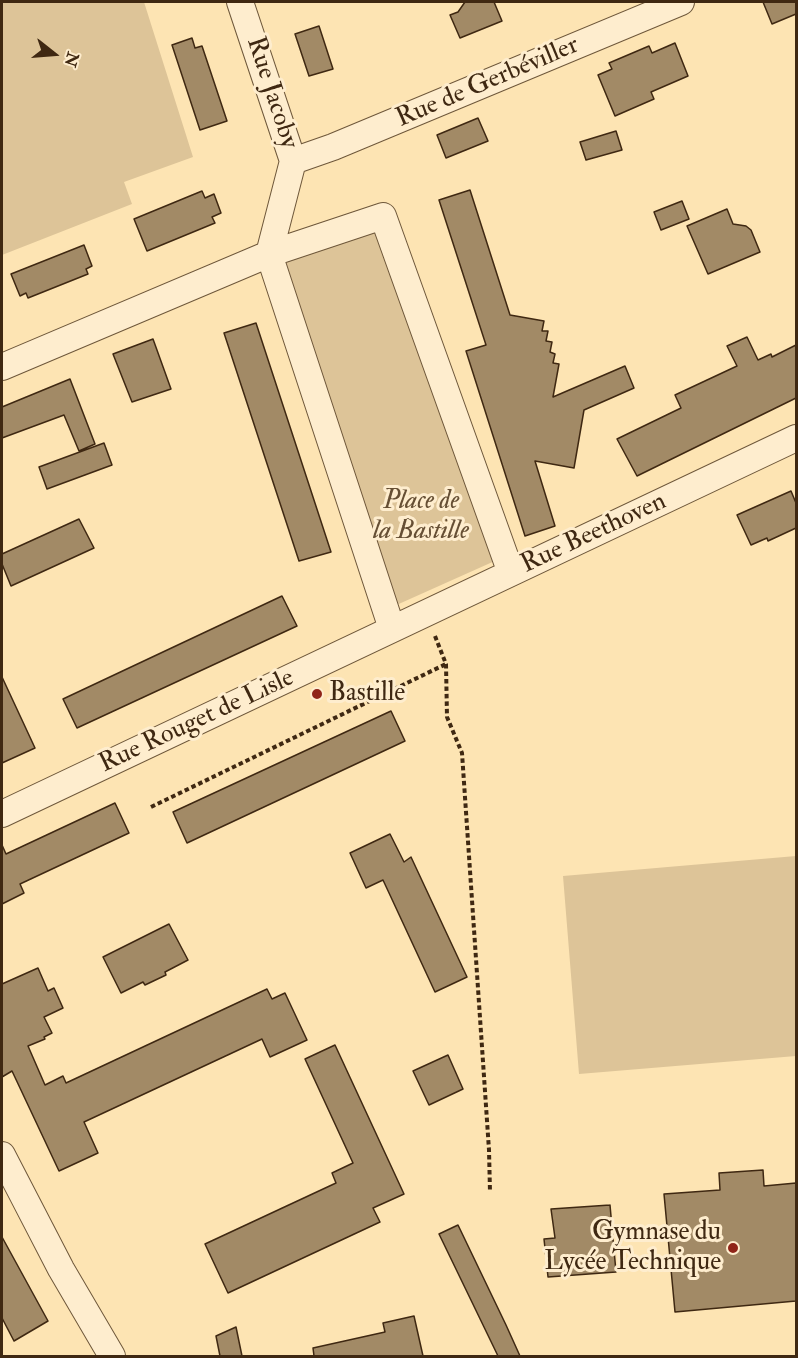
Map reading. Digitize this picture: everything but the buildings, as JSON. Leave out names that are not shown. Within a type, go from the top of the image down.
[{"type":"street","name":"Rue Jacoby","points":[[240,2],[293,161],[269,254]]},
{"type":"street","name":"Rue de Gerbéviller","points":[[293,161],[365,134],[681,2]]},
{"type":"street","points":[[2,367],[269,254],[383,216],[511,573]]},
{"type":"street","points":[[269,254],[392,629]]},
{"type":"street","name":"Rue Beethoven","points":[[392,629],[796,438]]},
{"type":"street","name":"Rue Rouget de Lisle","points":[[2,814],[392,629]]},
{"type":"street","points":[[2,1155],[61,1269],[112,1356]]},
{"type":"path","points":[[427,613],[446,664],[447,717],[462,753],[490,1192]]},
{"type":"path","points":[[150,807],[446,664]]},
{"type":"green space","points":[[2,2],[144,2],[193,157],[124,182],[132,204],[2,255]]},
{"type":"green space","name":"Place de la Bastille","points":[[377,229],[497,560],[392,607],[271,268]]},
{"type":"green space","points":[[796,856],[796,1056],[579,1074],[563,876]]},
{"type":"place","name":"Bastille","points":[[317,694]]},
{"type":"place","name":"Gymnase du Lycée Technique","points":[[733,1248]]}]
